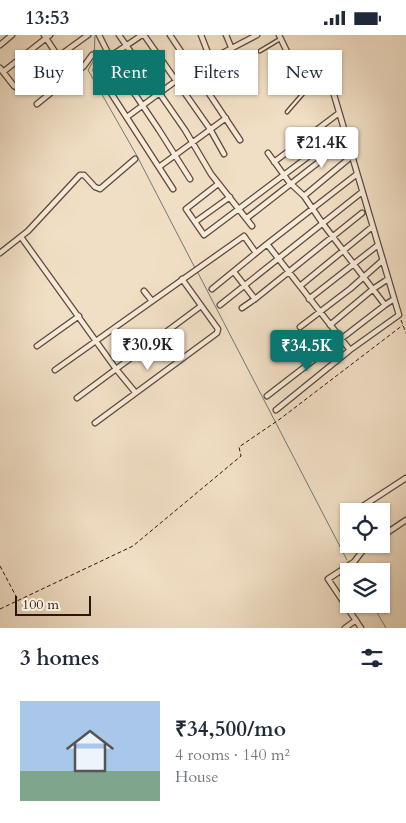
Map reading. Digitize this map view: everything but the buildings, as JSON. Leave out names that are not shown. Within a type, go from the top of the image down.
[{"type":"street","points":[[0,45],[12,35]]},
{"type":"street","points":[[67,50],[88,35]]},
{"type":"street","points":[[99,35],[106,50]]},
{"type":"street","points":[[119,35],[129,50]]},
{"type":"street","points":[[120,50],[143,35],[175,80]]},
{"type":"street","points":[[170,35],[180,50]]},
{"type":"street","points":[[201,35],[207,50]]},
{"type":"street","points":[[226,35],[231,47]]},
{"type":"street","points":[[15,86],[1,70],[47,36],[55,50]]},
{"type":"street","points":[[225,50],[254,36]]},
{"type":"street","points":[[279,37],[286,50]]},
{"type":"street","points":[[83,66],[92,55]]},
{"type":"street","points":[[37,104],[48,95]]},
{"type":"street","points":[[112,95],[173,189]]},
{"type":"street","points":[[135,95],[190,179]]},
{"type":"street","points":[[127,117],[155,95]]},
{"type":"street","points":[[159,95],[218,184],[252,226]]},
{"type":"street","points":[[186,95],[210,129],[224,154]]},
{"type":"street","points":[[210,95],[240,140]]},
{"type":"street","points":[[276,410],[350,350],[399,315],[334,95]]},
{"type":"street","points":[[274,162],[339,113]]},
{"type":"street","points":[[159,167],[226,118]]},
{"type":"street","points":[[246,217],[347,140]]},
{"type":"street","points":[[218,184],[186,209],[204,235],[240,210],[325,144]]},
{"type":"street","points":[[268,153],[290,183],[304,196],[385,305]]},
{"type":"street","points":[[304,196],[352,156]]},
{"type":"street","points":[[0,253],[21,237],[80,175],[84,175],[95,187],[100,189],[135,159]]},
{"type":"street","points":[[212,289],[357,175]]},
{"type":"street","points":[[220,305],[362,192]]},
{"type":"street","points":[[195,222],[230,197]]},
{"type":"street","points":[[242,308],[289,273],[362,213]]},
{"type":"street","points":[[300,286],[372,227]]},
{"type":"street","points":[[55,370],[244,236],[256,253]]},
{"type":"street","points":[[21,237],[97,340],[116,369],[135,392]]},
{"type":"street","points":[[267,244],[350,350]]},
{"type":"street","points":[[309,299],[378,245]]},
{"type":"street","points":[[300,327],[383,260]]},
{"type":"street","points":[[234,272],[255,299]]},
{"type":"street","points":[[95,423],[217,333],[218,329],[182,279]]},
{"type":"street","points":[[330,325],[388,279]]},
{"type":"street","points":[[144,291],[152,301]]},
{"type":"street","points":[[267,396],[394,299]]},
{"type":"street","points":[[77,398],[202,306]]},
{"type":"street","points":[[37,347],[79,316]]},
{"type":"street","points":[[368,503],[406,478]]},
{"type":"street","points":[[390,531],[406,521]]},
{"type":"street","points":[[361,553],[354,562],[328,579],[361,628]]},
{"type":"street","points":[[345,628],[356,620]]},
{"type":"lane","points":[[260,51],[279,37]]},
{"type":"lane","points":[[287,112],[302,95]]},
{"type":"path","points":[[399,315],[406,333]]},
{"type":"path","points":[[0,609],[133,546],[241,456],[239,447],[280,419],[403,325]]},
{"type":"path","points":[[0,566],[18,599]]},
{"type":"waterway","points":[[95,35],[94,60],[88,70],[137,156],[195,268]]},
{"type":"waterway","points":[[197,271],[347,560]]},
{"type":"waterway","points":[[377,613],[386,628]]}]
